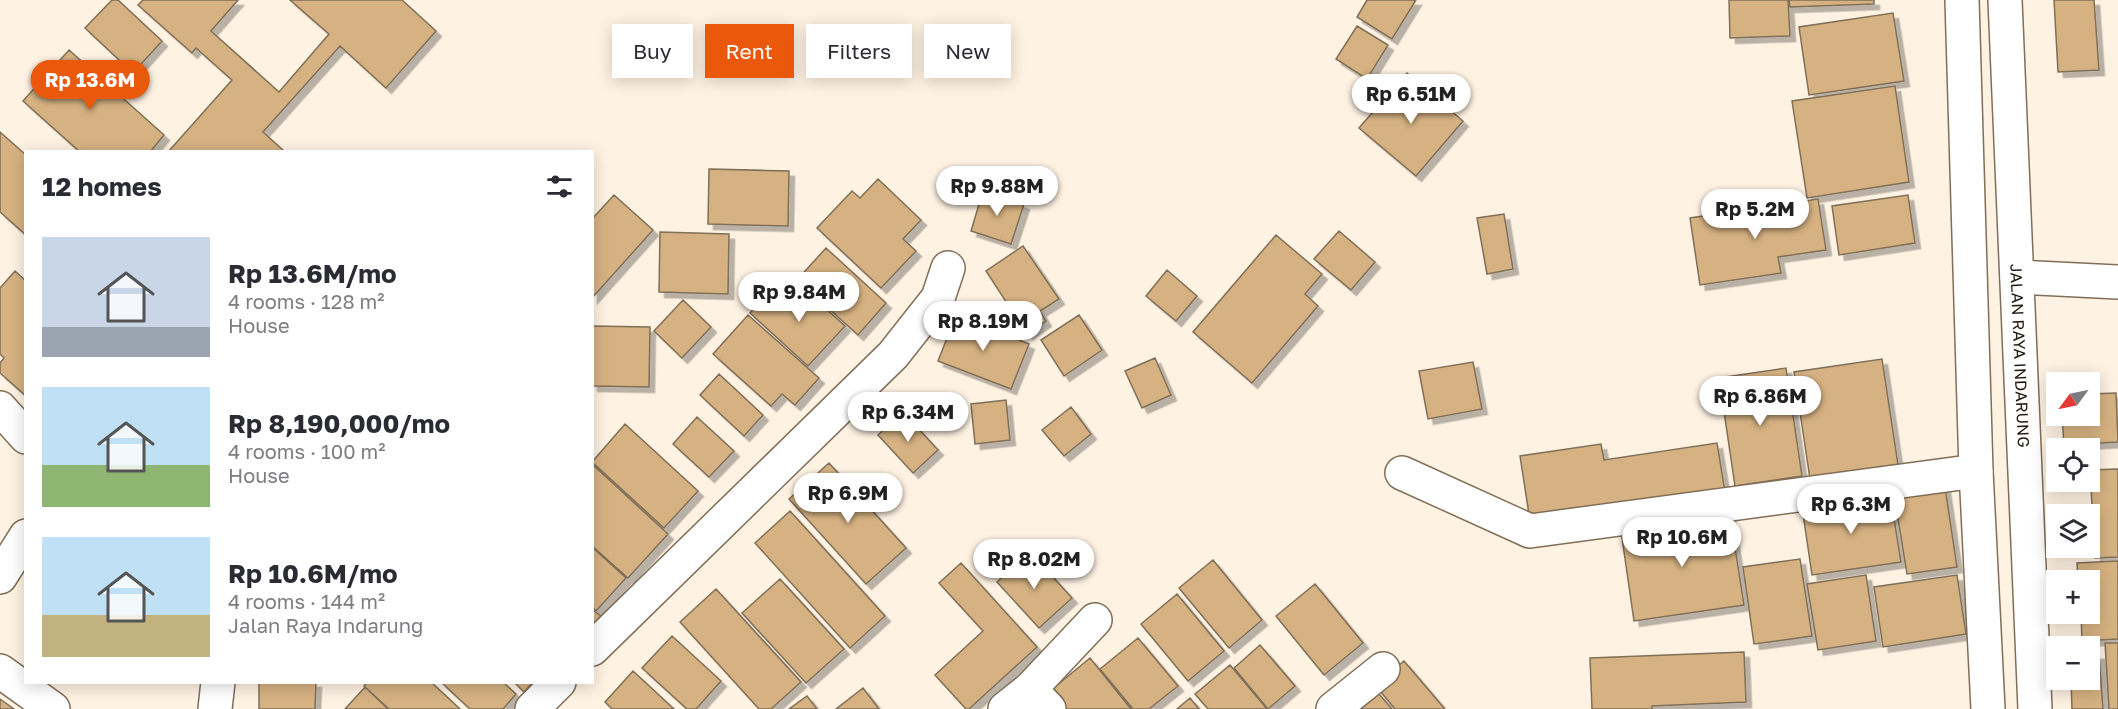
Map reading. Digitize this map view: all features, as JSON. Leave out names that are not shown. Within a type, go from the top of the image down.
[{"type":"main road","points":[[1962,0],[1976,471],[1988,709]]},
{"type":"main road","name":"JALAN RAYA INDARUNG","points":[[2005,0],[2035,709]]},
{"type":"main road","points":[[594,647],[893,355],[938,298],[948,268]]},
{"type":"main road","points":[[2017,277],[2118,282]]},
{"type":"main road","points":[[0,408],[24,435]]},
{"type":"main road","points":[[1402,473],[1530,531],[1976,471]]},
{"type":"main road","points":[[0,576],[24,539]]},
{"type":"main road","points":[[1981,568],[2029,567]]},
{"type":"main road","points":[[1005,709],[1040,699],[1095,620]]},
{"type":"main road","points":[[1333,709],[1383,669]]},
{"type":"main road","points":[[0,671],[53,709]]},
{"type":"main road","points":[[215,709],[218,684]]},
{"type":"main road","points":[[532,709],[557,684]]},
{"type":"building","points":[[112,0],[118,0],[162,41],[133,73],[85,28]]},
{"type":"building","points":[[143,0],[238,0],[211,31],[279,92],[329,34],[290,0],[402,0],[436,31],[386,88],[340,46],[263,132],[283,150],[170,150],[232,80],[196,48],[192,53],[138,5]]},
{"type":"building","points":[[1367,0],[1416,0],[1392,39],[1357,17]]},
{"type":"building","points":[[1729,0],[1788,0],[1790,36],[1730,38]]},
{"type":"building","points":[[1789,0],[1874,0],[1874,4],[1790,7]]},
{"type":"building","points":[[2054,0],[2094,0],[2099,70],[2058,72]]},
{"type":"building","points":[[1893,13],[1904,81],[1809,95],[1799,27]]},
{"type":"building","points":[[1357,26],[1388,45],[1367,79],[1336,59]]},
{"type":"building","points":[[69,50],[164,135],[152,150],[78,150],[23,101]]},
{"type":"building","points":[[1407,73],[1463,121],[1416,176],[1359,128]]},
{"type":"building","points":[[1895,86],[1909,182],[1807,198],[1792,101]]},
{"type":"building","points":[[0,132],[24,153],[24,233],[0,212]]},
{"type":"building","points":[[709,169],[789,171],[788,226],[708,224]]},
{"type":"building","points":[[878,179],[921,220],[903,239],[916,251],[881,288],[817,228],[852,191],[860,198]]},
{"type":"building","points":[[983,191],[1024,204],[1011,244],[971,231]]},
{"type":"building","points":[[614,195],[653,230],[594,296],[594,217]]},
{"type":"building","points":[[1908,195],[1915,243],[1839,255],[1832,206]]},
{"type":"building","points":[[1818,199],[1826,250],[1778,257],[1781,273],[1700,285],[1690,218]]},
{"type":"building","points":[[1504,214],[1513,269],[1487,274],[1477,218]]},
{"type":"building","points":[[1339,231],[1375,262],[1351,290],[1314,259]]},
{"type":"building","points":[[660,232],[729,234],[728,294],[659,292]]},
{"type":"building","points":[[1276,235],[1322,274],[1305,294],[1318,306],[1252,383],[1193,332]]},
{"type":"building","points":[[1023,246],[1059,299],[1040,311],[1046,321],[1027,334],[986,271]]},
{"type":"building","points":[[826,248],[886,303],[858,335],[797,280]]},
{"type":"building","points":[[1167,270],[1197,296],[1176,321],[1146,296]]},
{"type":"building","points":[[15,271],[24,279],[24,394],[0,373],[0,363],[4,358],[0,354],[0,288]]},
{"type":"building","points":[[796,282],[845,326],[808,366],[750,313],[767,294],[777,303]]},
{"type":"building","points":[[683,300],[711,327],[682,358],[654,331]]},
{"type":"building","points":[[748,315],[819,378],[795,405],[782,394],[771,406],[713,354]]},
{"type":"building","points":[[956,315],[1029,344],[1011,389],[938,361]]},
{"type":"building","points":[[1079,315],[1102,350],[1064,376],[1041,340]]},
{"type":"building","points":[[594,326],[650,327],[649,387],[594,386]]},
{"type":"building","points":[[1155,358],[1171,395],[1142,408],[1125,371]]},
{"type":"building","points":[[1882,359],[1898,465],[1810,479],[1794,372]]},
{"type":"building","points":[[1473,362],[1482,409],[1428,419],[1419,371]]},
{"type":"building","points":[[1786,368],[1802,476],[1735,486],[1719,378]]},
{"type":"building","points":[[719,374],[763,415],[744,436],[700,395]]},
{"type":"building","points":[[2116,393],[2118,442],[2100,443],[2100,438],[2064,438],[2063,426],[2100,426],[2100,394]]},
{"type":"building","points":[[1006,400],[1010,440],[975,444],[971,404]]},
{"type":"building","points":[[1071,407],[1091,434],[1064,456],[1042,430]]},
{"type":"building","points":[[903,412],[938,450],[913,473],[878,435]]},
{"type":"building","points":[[697,417],[734,451],[709,477],[673,444]]},
{"type":"building","points":[[625,424],[698,491],[664,528],[594,464],[594,460]]},
{"type":"building","points":[[1717,443],[1725,492],[1530,521],[1520,456],[1601,444],[1604,460]]},
{"type":"building","points":[[829,463],[906,548],[866,584],[789,499]]},
{"type":"building","points":[[594,466],[668,534],[628,578],[594,548]]},
{"type":"building","points":[[2118,469],[2118,557],[2100,558],[2100,504],[2092,504],[2091,492],[2100,492],[2100,470]]},
{"type":"building","points":[[1945,487],[1957,567],[1907,574],[1894,494]]},
{"type":"building","points":[[1890,494],[1901,562],[1812,575],[1802,507]]},
{"type":"building","points":[[790,511],[885,616],[850,648],[755,543]]},
{"type":"building","points":[[1730,516],[1744,605],[1634,621],[1621,531]]},
{"type":"building","points":[[594,549],[626,578],[596,611],[594,609]]},
{"type":"building","points":[[1030,552],[1072,598],[1039,628],[997,582]]},
{"type":"building","points":[[1800,559],[1812,636],[1754,644],[1743,567]]},
{"type":"building","points":[[1213,560],[1262,620],[1229,648],[1179,588]]},
{"type":"building","points":[[2118,561],[2118,639],[2100,640],[2100,636],[2082,636],[2081,624],[2100,624],[2100,570],[2077,570],[2077,563]]},
{"type":"building","points":[[961,563],[1037,647],[969,709],[966,709],[935,675],[983,631],[939,583]]},
{"type":"building","points":[[1866,575],[1876,641],[1818,650],[1807,584]]},
{"type":"building","points":[[1957,575],[1966,634],[1883,647],[1874,587]]},
{"type":"building","points":[[780,579],[844,649],[806,683],[742,613]]},
{"type":"building","points":[[1315,584],[1363,643],[1324,675],[1276,616]]},
{"type":"building","points":[[716,589],[801,682],[771,709],[759,709],[680,622]]},
{"type":"building","points":[[1177,594],[1224,651],[1188,681],[1141,624]]},
{"type":"building","points":[[594,611],[602,617],[594,626]]},
{"type":"building","points":[[672,636],[721,681],[696,709],[687,709],[642,668]]},
{"type":"building","points":[[1138,638],[1178,686],[1149,709],[1133,709],[1100,669]]},
{"type":"building","points":[[2105,643],[2118,643],[2118,709],[2109,709]]},
{"type":"building","points":[[1260,645],[1295,686],[1268,709],[1234,668]]},
{"type":"building","points":[[1744,652],[1746,702],[1652,706],[1652,709],[1592,709],[1590,658]]},
{"type":"building","points":[[1090,658],[1131,709],[1065,709],[1050,691]]},
{"type":"building","points":[[1404,661],[1443,709],[1395,709],[1375,685]]},
{"type":"building","points":[[1230,665],[1267,709],[1208,709],[1195,694]]},
{"type":"building","points":[[2100,668],[2103,709],[2072,709],[2071,690],[2100,690]]},
{"type":"building","points":[[633,671],[674,709],[612,709],[605,702]]},
{"type":"building","points":[[259,684],[316,684],[315,709],[259,709]]},
{"type":"building","points":[[366,684],[433,684],[460,709],[389,709],[364,686]]},
{"type":"building","points":[[443,684],[505,684],[516,694],[503,709],[470,709]]},
{"type":"building","points":[[516,684],[531,684],[524,692]]},
{"type":"building","points":[[365,687],[388,709],[345,709]]},
{"type":"building","points":[[863,688],[879,709],[836,709]]},
{"type":"building","points":[[1379,694],[1392,709],[1360,709]]},
{"type":"building","points":[[807,696],[817,709],[789,709]]},
{"type":"building","points":[[1190,698],[1199,709],[1177,709]]},
{"type":"building","points":[[0,699],[14,709],[0,709]]}]
